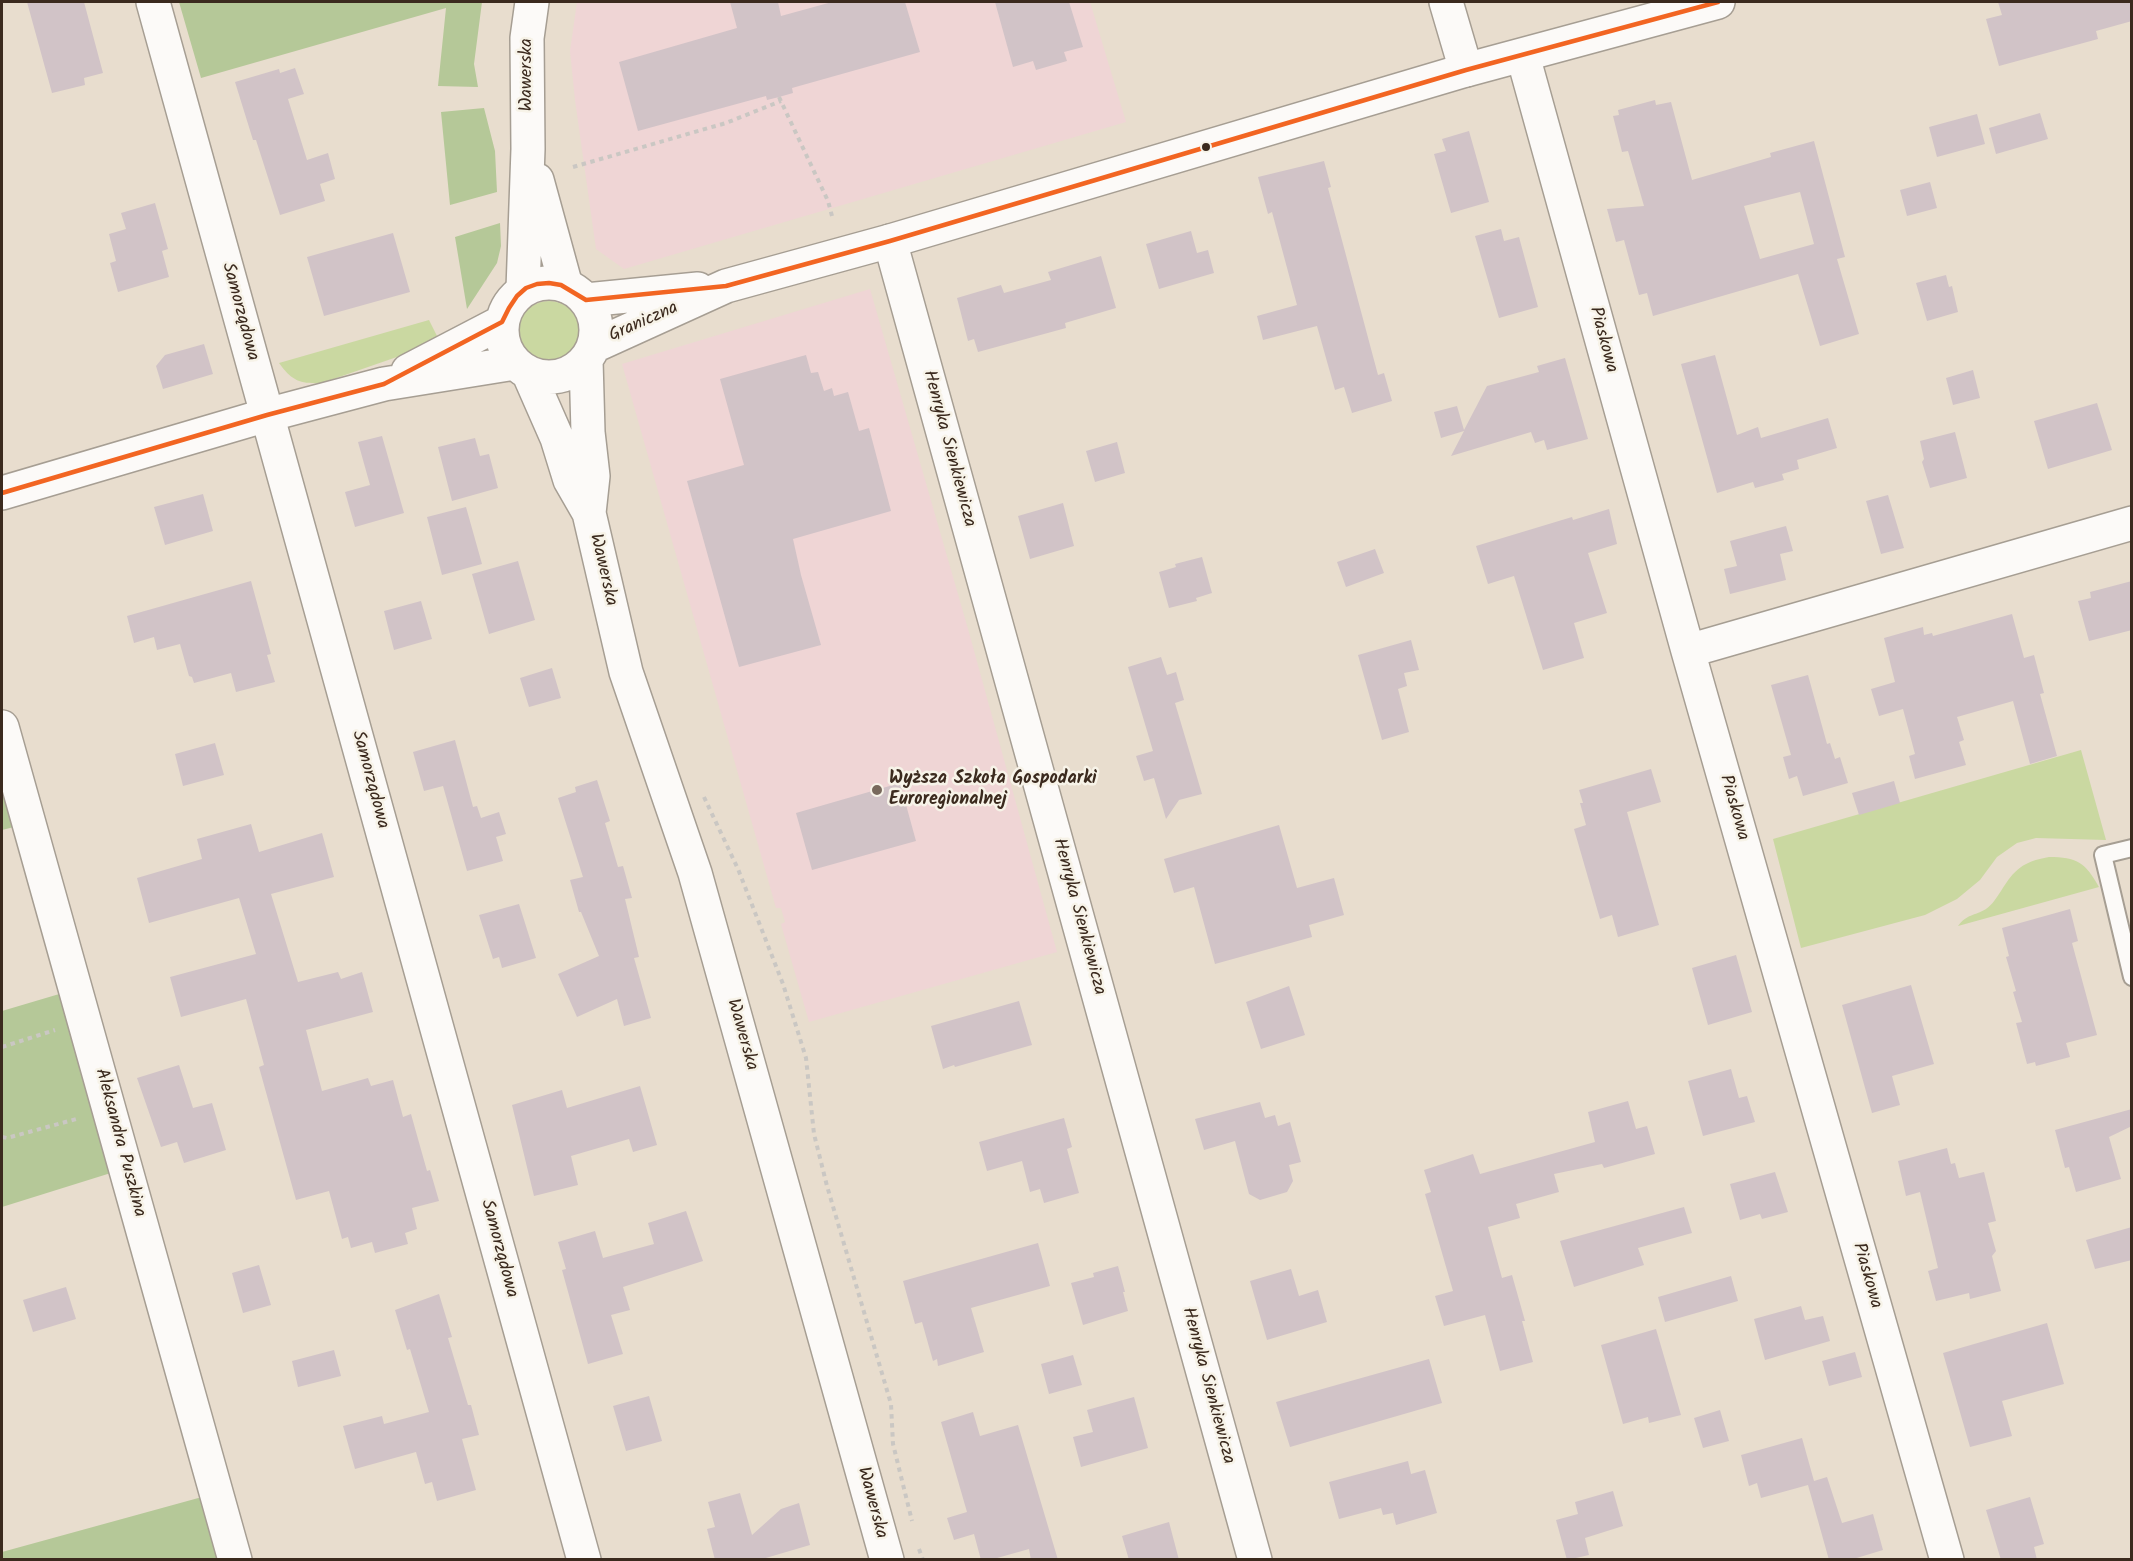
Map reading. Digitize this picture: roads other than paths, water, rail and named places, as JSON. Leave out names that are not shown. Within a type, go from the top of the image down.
[{"type":"street","name":"Samorządowa","points":[[153,2],[584,1560]]},
{"type":"street","name":"Wawerska","points":[[523,290],[528,149],[527,38],[532,2]]},
{"type":"street","points":[[1446,2],[1466,70]]},
{"type":"street","name":"Graniczna","points":[[590,353],[726,286],[890,241],[1466,70],[1718,2]]},
{"type":"street","name":"Piaskowa","points":[[1524,56],[1688,651],[1947,1560]]},
{"type":"street","name":"Wawerska","points":[[528,149],[576,293]]},
{"type":"street","name":"Henryka Sienkiewicza","points":[[890,241],[1255,1560]]},
{"type":"street","points":[[2,493],[267,415],[384,384],[522,368],[543,377],[558,376],[574,371],[590,353],[597,330],[594,314],[576,293],[559,283],[543,283],[523,290],[507,307],[502,322],[502,336],[504,343],[522,368]]},
{"type":"street","name":"Graniczna","points":[[576,293],[726,286]]},
{"type":"street","points":[[384,384],[502,322]]},
{"type":"street","name":"Wawerska","points":[[589,513],[593,476],[588,432],[590,353]]},
{"type":"street","name":"Wawerska","points":[[522,368],[557,438],[570,480],[589,513],[626,672],[694,873],[886,1560]]},
{"type":"street","points":[[1688,651],[2132,523]]},
{"type":"street","name":"Aleksandra Puszkina","points":[[2,727],[235,1560]]},
{"type":"lane","points":[[2132,848],[2103,855],[2132,977]]},
{"type":"place","name":"Wyższa Szkoła Gospodarki Euroregionalnej","points":[[877,790]]}]
